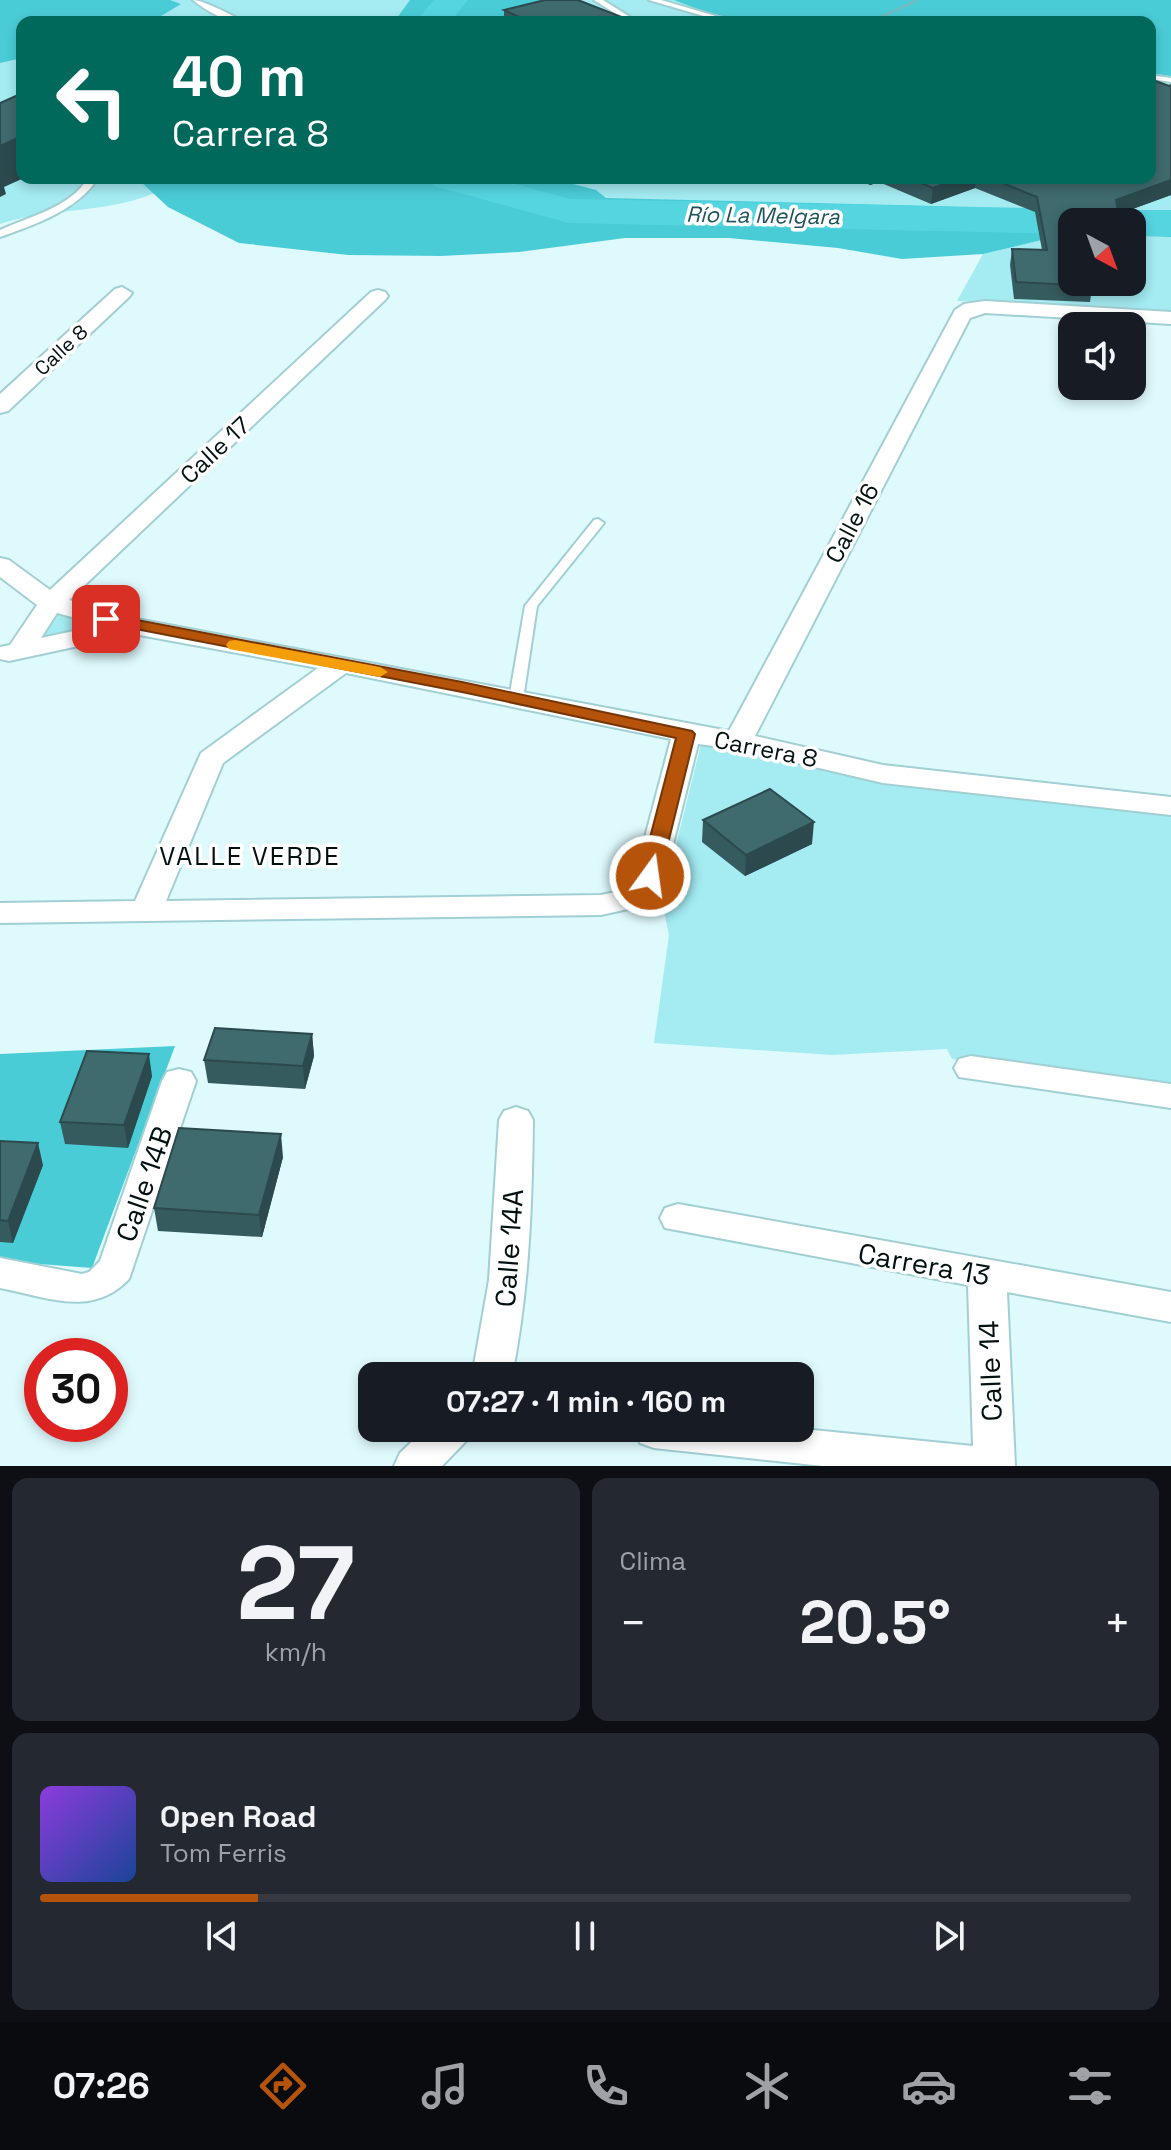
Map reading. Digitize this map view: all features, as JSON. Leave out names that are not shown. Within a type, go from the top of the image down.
[{"type":"street","name":"Calle 8","points":[[0,406],[122,293]]},
{"type":"street","name":"Calle 17","points":[[10,653],[51,603],[378,296]]},
{"type":"street","name":"Calle 16","points":[[738,741],[962,314],[971,308],[1171,318]]},
{"type":"street","name":"Carrera 8","points":[[0,565],[51,603],[134,626],[686,734],[738,741],[883,774],[1171,806]]},
{"type":"street","points":[[10,653],[134,626]]},
{"type":"street","points":[[146,911],[211,759],[340,665]]},
{"type":"street","points":[[0,913],[601,905],[635,898],[650,876],[686,734]]},
{"type":"street","points":[[971,1068],[1171,1096]]},
{"type":"street","name":"Calle 14B","points":[[0,1273],[82,1289],[102,1283],[116,1269],[179,1081]]},
{"type":"street","name":"Calle 14A","points":[[495,1362],[503,1329],[513,1232],[516,1120]]},
{"type":"street","name":"Carrera 13","points":[[678,1218],[1171,1307]]},
{"type":"street","name":"Calle 14","points":[[987,1275],[992,1466]]},
{"type":"street","points":[[415,1466],[439,1442]]},
{"type":"street","points":[[760,1442],[992,1466]]},
{"type":"lane","points":[[197,0],[225,16]]},
{"type":"lane","points":[[598,0],[624,16]]},
{"type":"lane","points":[[653,0],[710,16]]},
{"type":"lane","points":[[0,234],[74,201],[90,184]]},
{"type":"lane","points":[[0,223],[38,215]]},
{"type":"lane","points":[[516,699],[531,606],[598,523]]},
{"type":"path","points":[[883,16],[918,0]]},
{"type":"shaded area","points":[[0,0],[1171,0],[1171,215],[1146,215],[1146,208],[1058,208],[1058,213],[568,205],[490,184],[1156,184],[1156,16],[16,16],[16,184],[174,184],[131,201],[30,216],[0,224]]},
{"type":"shaded area","points":[[0,0],[170,0],[181,4],[161,16],[16,16],[16,59],[0,63]]},
{"type":"shaded area","points":[[410,0],[562,0],[518,16],[398,16]]},
{"type":"shaded area","points":[[674,0],[1171,0],[1171,76],[1156,74],[1156,16],[715,16]]},
{"type":"shaded area","points":[[143,184],[573,184],[596,190],[606,198],[1058,211],[1058,236],[983,254],[902,259],[838,248],[729,238],[625,238],[519,252],[441,256],[348,255],[239,243],[168,207]]},
{"type":"shaded area","points":[[1146,215],[1171,216],[1171,237],[1146,236]]},
{"type":"shaded area","points":[[1058,236],[1058,296],[1146,296],[1146,236],[1171,237],[1171,311],[957,301],[983,254]]},
{"type":"shaded area","points":[[55,609],[111,627],[33,644]]},
{"type":"shaded area","points":[[701,744],[909,787],[1171,814],[1171,1089],[952,1059],[947,1049],[832,1055],[654,1043],[669,935],[662,902]]},
{"type":"shaded area","points":[[175,1046],[92,1268],[0,1261],[0,1054]]},
{"type":"building","points":[[545,0],[578,0],[619,16],[517,16],[504,10]]},
{"type":"building","points":[[1156,81],[1171,85],[1171,180],[1116,200],[1117,208],[1058,208],[1058,284],[1016,282],[1012,249],[1047,250],[1037,197],[1005,184],[1156,184]]},
{"type":"building","points":[[16,96],[16,139],[0,146],[0,103]]},
{"type":"building","points":[[923,184],[944,184],[933,188]]},
{"type":"building","points":[[770,789],[814,822],[746,855],[703,820]]},
{"type":"building","points":[[215,1028],[312,1034],[303,1066],[204,1060]]},
{"type":"building","points":[[87,1051],[149,1054],[124,1125],[60,1122]]},
{"type":"building","points":[[179,1128],[281,1134],[259,1215],[154,1208]]},
{"type":"building","points":[[0,1141],[38,1143],[8,1221],[0,1220]]},
{"type":"waterway","name":"Río La Melgara","points":[[437,16],[452,0]]},
{"type":"waterway","name":"Río La Melgara","points":[[470,184],[569,211],[1058,221]]},
{"type":"waterway","name":"Río La Melgara","points":[[1146,223],[1171,223]]},
{"type":"slow traffic","points":[[235,645],[380,672]]},
{"type":"district","name":"VALLE VERDE","points":[[250,856]]},
{"type":"route","points":[[106,619],[462,687],[686,734],[650,876]]}]
